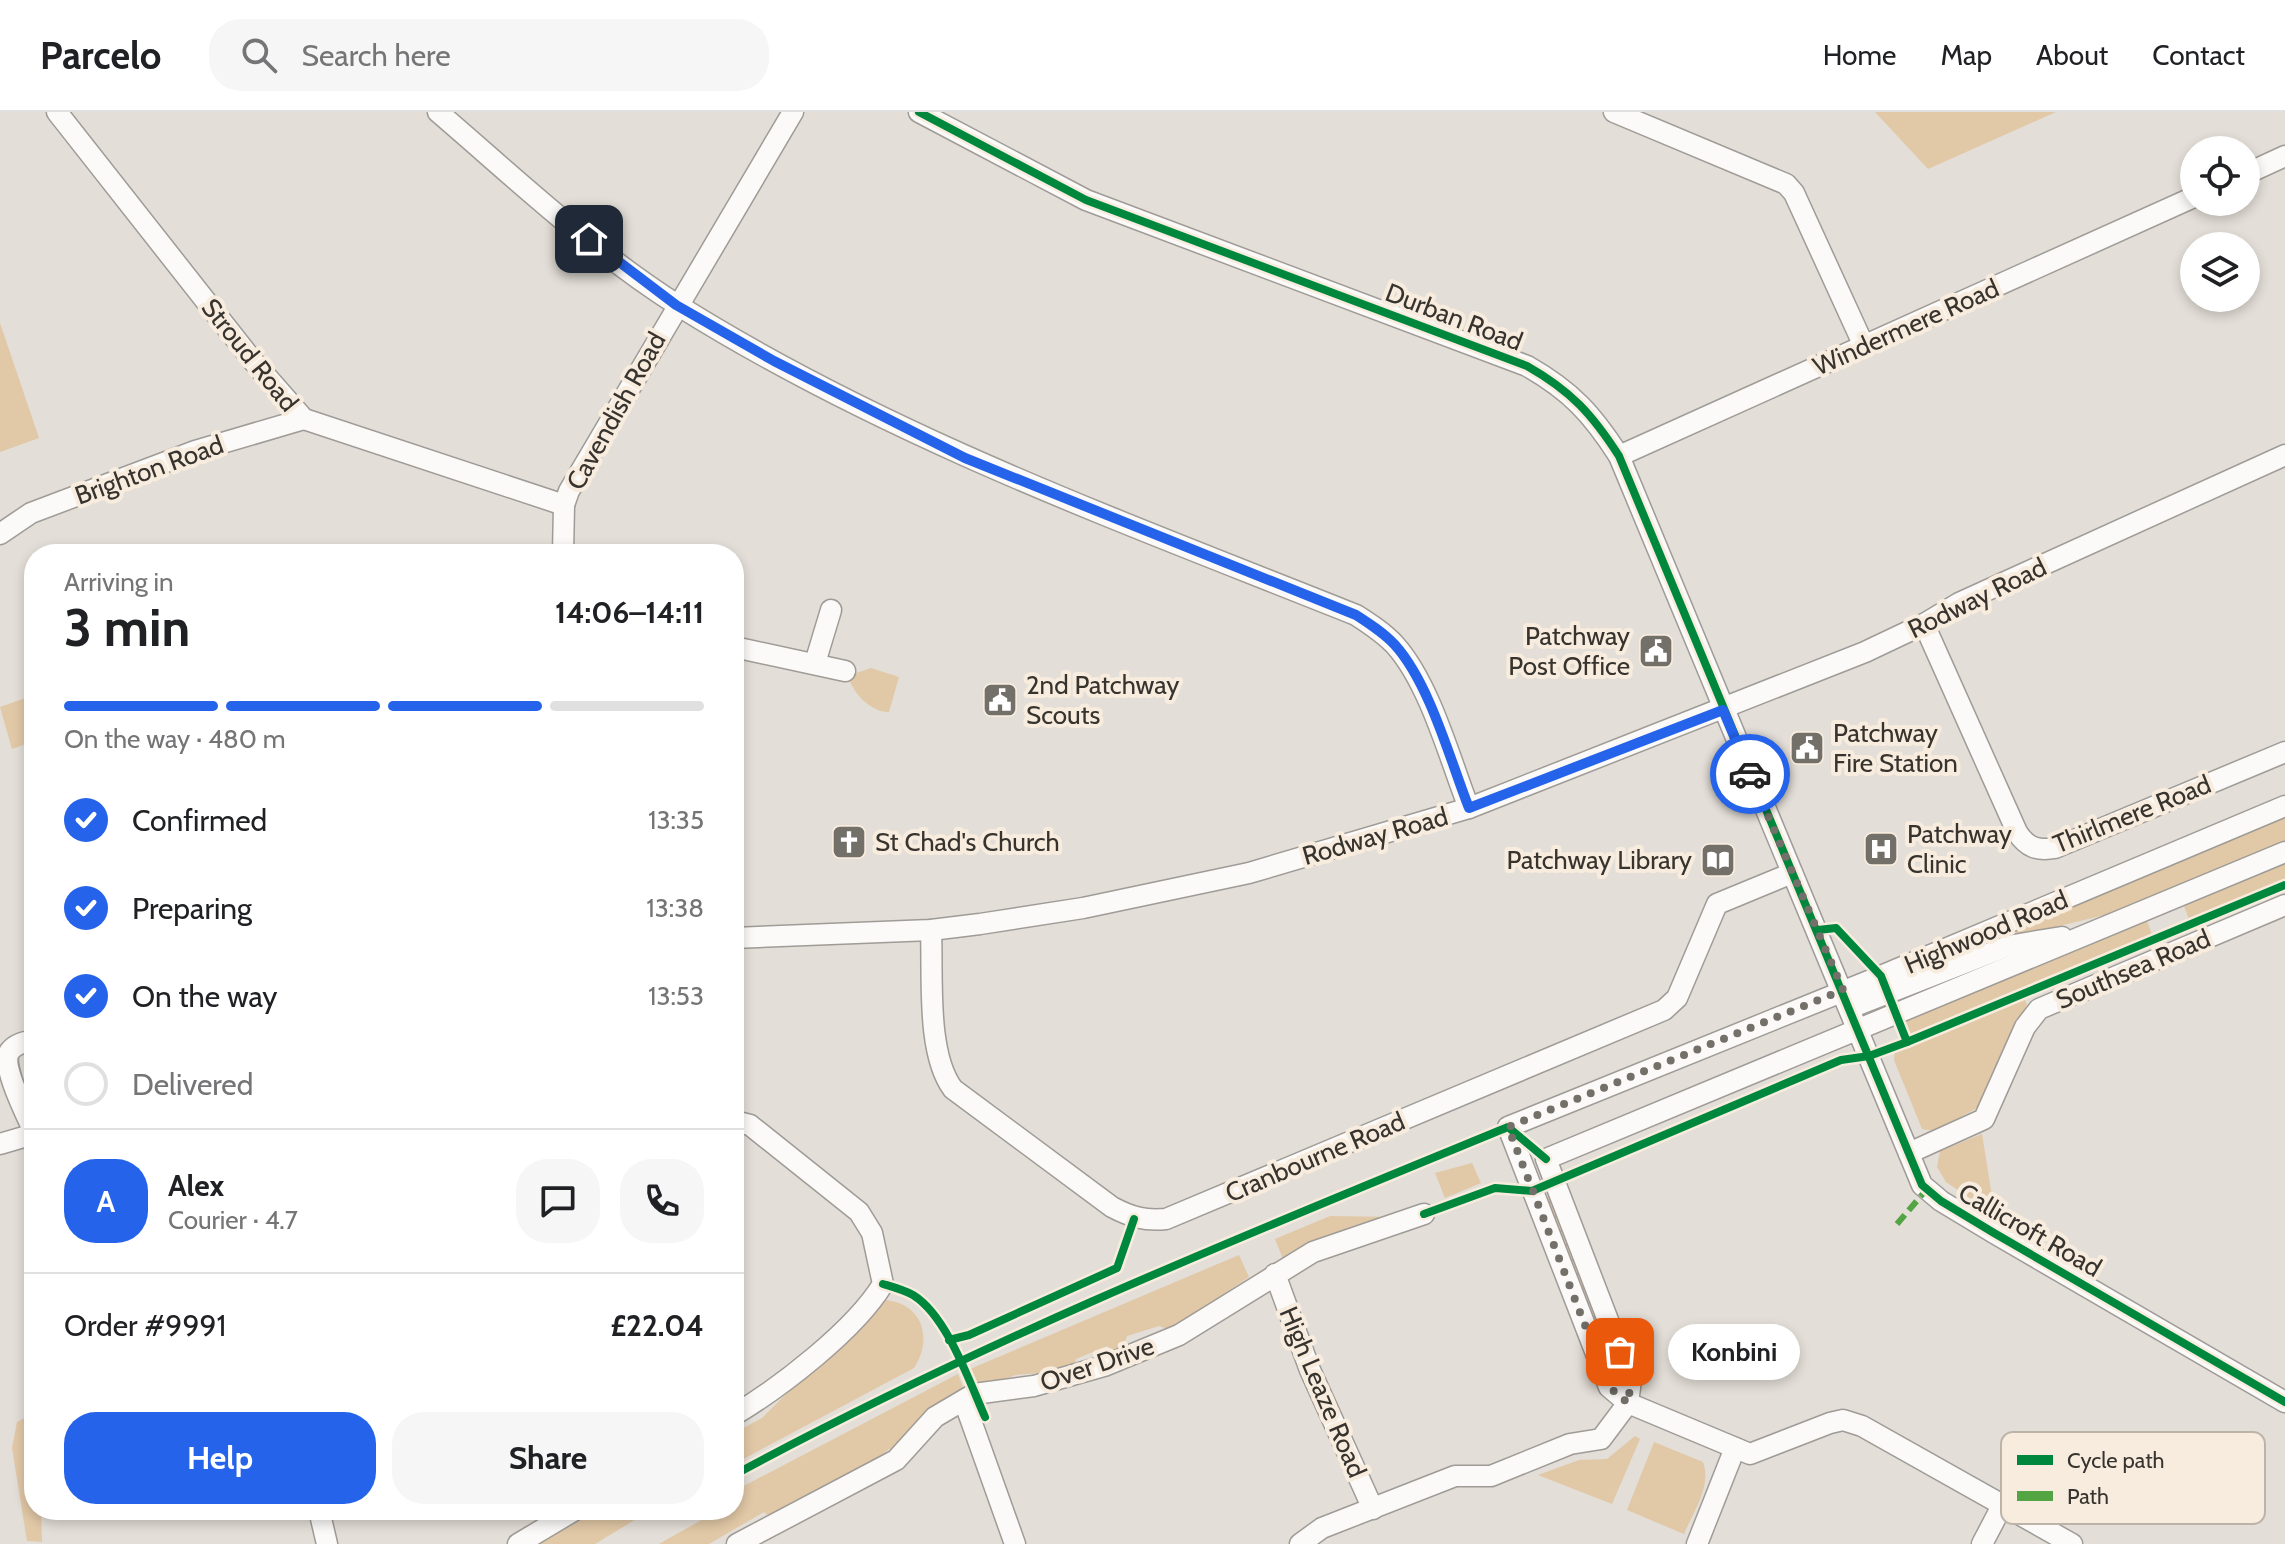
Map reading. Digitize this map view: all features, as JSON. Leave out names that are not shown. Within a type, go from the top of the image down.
[{"type":"street","name":"Stroud Road","points":[[57,112],[253,361],[304,419],[564,505]]},
{"type":"street","points":[[438,112],[568,223],[676,305],[774,361],[965,458],[1356,615],[1379,630],[1405,658],[1423,693],[1469,808]]},
{"type":"street","name":"Cavendish Road","points":[[563,544],[564,505],[676,305],[793,112]]},
{"type":"street","name":"Durban Road","points":[[919,112],[1086,200],[1527,366],[1563,387],[1595,419],[1619,456],[1723,710],[1847,999]]},
{"type":"street","points":[[1614,112],[1786,184],[1794,193],[1864,346]]},
{"type":"street","points":[[2260,168],[2285,156]]},
{"type":"street","name":"Windermere Road","points":[[1619,456],[2180,203]]},
{"type":"street","name":"Brighton Road","points":[[0,534],[5,528],[43,508],[195,451],[304,419]]},
{"type":"street","name":"Rodway Road","points":[[744,938],[931,930],[1083,908],[1177,890],[1329,851],[1469,808],[1723,710],[1924,624],[1959,603],[2285,455]]},
{"type":"street","points":[[815,663],[831,610]]},
{"type":"street","name":"Thirlmere Road","points":[[1924,624],[2017,832],[2029,846],[2041,851],[2055,848],[2285,752]]},
{"type":"street","points":[[744,649],[845,671]]},
{"type":"street","name":"Highwood Road","points":[[1847,999],[2285,806]]},
{"type":"street","name":"Highwood Road","points":[[1628,1403],[1631,1380],[1546,1159],[2285,852]]},
{"type":"street","name":"Cranbourne Road","points":[[931,930],[936,1044],[942,1074],[953,1089],[1112,1207],[1134,1219],[1150,1221],[1166,1219],[1664,1010],[1677,998],[1717,904],[1792,873]]},
{"type":"street","name":"Southsea Road","points":[[1909,1153],[1984,1119],[2025,1027],[2039,1009],[2285,905]]},
{"type":"street","name":"Highwood Road","points":[[1628,1403],[1609,1387],[1508,1127],[1847,999],[2008,946],[2099,930]]},
{"type":"street","name":"Callicroft Road","points":[[1847,999],[1922,1185],[1941,1201],[2285,1402]]},
{"type":"street","points":[[24,1043],[9,1052],[6,1064],[24,1108]]},
{"type":"street","points":[[744,1124],[750,1125],[859,1212],[872,1233],[883,1284],[874,1300],[793,1374],[772,1392],[744,1409]]},
{"type":"street","points":[[0,1144],[24,1136]]},
{"type":"street","name":"Over Drive","points":[[737,1544],[896,1460],[935,1417],[974,1394],[1056,1382],[1104,1366],[1179,1335],[1313,1252],[1424,1214]]},
{"type":"street","name":"High Leaze Road","points":[[1275,1274],[1310,1370],[1373,1509]]},
{"type":"street","points":[[964,1401],[1015,1544]]},
{"type":"street","points":[[1300,1544],[1322,1528],[1455,1476],[1491,1476],[1570,1444],[1601,1439],[1628,1403],[1750,1454],[1843,1420],[1886,1438],[2001,1503]]},
{"type":"street","points":[[1697,1544],[1735,1448]]},
{"type":"street","points":[[1982,1544],[2001,1508]]},
{"type":"street","points":[[321,1520],[327,1544]]},
{"type":"street","points":[[518,1544],[558,1520]]},
{"type":"street","points":[[2038,1524],[2072,1544]]},
{"type":"shaded area","points":[[1875,112],[2056,112],[1928,169]]},
{"type":"shaded area","points":[[0,323],[39,438],[0,452]]},
{"type":"shaded area","points":[[871,668],[899,677],[889,712],[869,705],[850,682],[848,676]]},
{"type":"shaded area","points":[[24,699],[24,745],[12,749],[0,707]]},
{"type":"shaded area","points":[[2285,818],[2285,841],[2109,914],[2009,938],[2008,933]]},
{"type":"shaded area","points":[[2285,864],[2285,883],[2190,922],[2184,906]]},
{"type":"shaded area","points":[[2147,921],[2153,937],[1908,1039],[1901,1023]]},
{"type":"shaded area","points":[[2024,998],[2027,1005],[2008,1039],[1981,1106],[1934,1131],[1922,1129],[1894,1060],[1895,1050]]},
{"type":"shaded area","points":[[1982,1134],[1995,1215],[1946,1182],[1937,1167],[1940,1151]]},
{"type":"shaded area","points":[[1472,1163],[1481,1183],[1445,1198],[1435,1173]]},
{"type":"shaded area","points":[[1551,1196],[1626,1387],[1619,1390],[1543,1199]]},
{"type":"shaded area","points":[[1330,1216],[1395,1217],[1283,1259],[1275,1239]]},
{"type":"shaded area","points":[[1239,1255],[1249,1277],[1170,1330],[1159,1326],[1127,1336],[1122,1350],[1115,1353],[1107,1346],[1076,1359],[1072,1370],[1016,1375],[978,1388],[970,1369]]},
{"type":"shaded area","points":[[886,1300],[899,1303],[916,1316],[921,1325],[923,1346],[914,1368],[744,1459],[744,1428],[762,1418],[875,1305]]},
{"type":"shaded area","points":[[958,1374],[966,1395],[897,1451],[889,1449],[876,1460],[788,1504],[784,1513],[773,1520],[764,1512],[709,1544],[659,1544],[701,1520],[744,1520],[744,1486]]},
{"type":"shaded area","points":[[24,1418],[24,1520],[41,1520],[42,1542],[27,1541],[12,1448],[17,1422]]},
{"type":"shaded area","points":[[1635,1436],[1640,1439],[1612,1504],[1538,1475],[1579,1460],[1607,1459]]},
{"type":"shaded area","points":[[1654,1442],[1703,1462],[1703,1490],[1684,1534],[1627,1510]]},
{"type":"shaded area","points":[[580,1520],[635,1520],[595,1544],[540,1544]]},
{"type":"marked path","points":[[1897,1224],[1927,1189]]},
{"type":"cycle path","points":[[919,112],[1086,200],[1527,366],[1579,405],[1619,456],[1922,1185],[1941,1201],[1994,1233],[2285,1402]]},
{"type":"cycle path","points":[[1424,1214],[1495,1188],[1532,1191],[1841,1060],[1869,1056],[1907,1042],[2285,885]]},
{"type":"cycle path","points":[[1818,930],[1836,928],[1881,976],[1907,1042]]},
{"type":"cycle path","points":[[744,1470],[1019,1334],[1213,1249],[1508,1127],[1546,1159]]},
{"type":"cycle path","points":[[949,1340],[969,1335],[1117,1268],[1134,1219]]},
{"type":"cycle path","points":[[883,1284],[913,1295],[936,1318],[956,1350],[985,1417]]},
{"type":"way so far","points":[[1620,1352],[1631,1380],[1628,1403],[1609,1387],[1508,1127],[1843,990],[1750,774]]},
{"type":"place","name":"Patchway Post Office","points":[[1656,651]]},
{"type":"place","name":"2nd Patchway Scouts","points":[[1000,700]]},
{"type":"place","name":"Patchway Fire Station","points":[[1807,748]]},
{"type":"place","name":"St Chad's Church","points":[[849,842]]},
{"type":"place","name":"Patchway Clinic","points":[[1881,849]]},
{"type":"place","name":"Patchway Library","points":[[1718,860]]},
{"type":"place","name":"Konbini","points":[[1620,1352]]},
{"type":"route","points":[[589,239],[676,305],[774,361],[965,458],[1356,615],[1379,630],[1405,658],[1423,693],[1469,808],[1723,710],[1750,774]]}]
